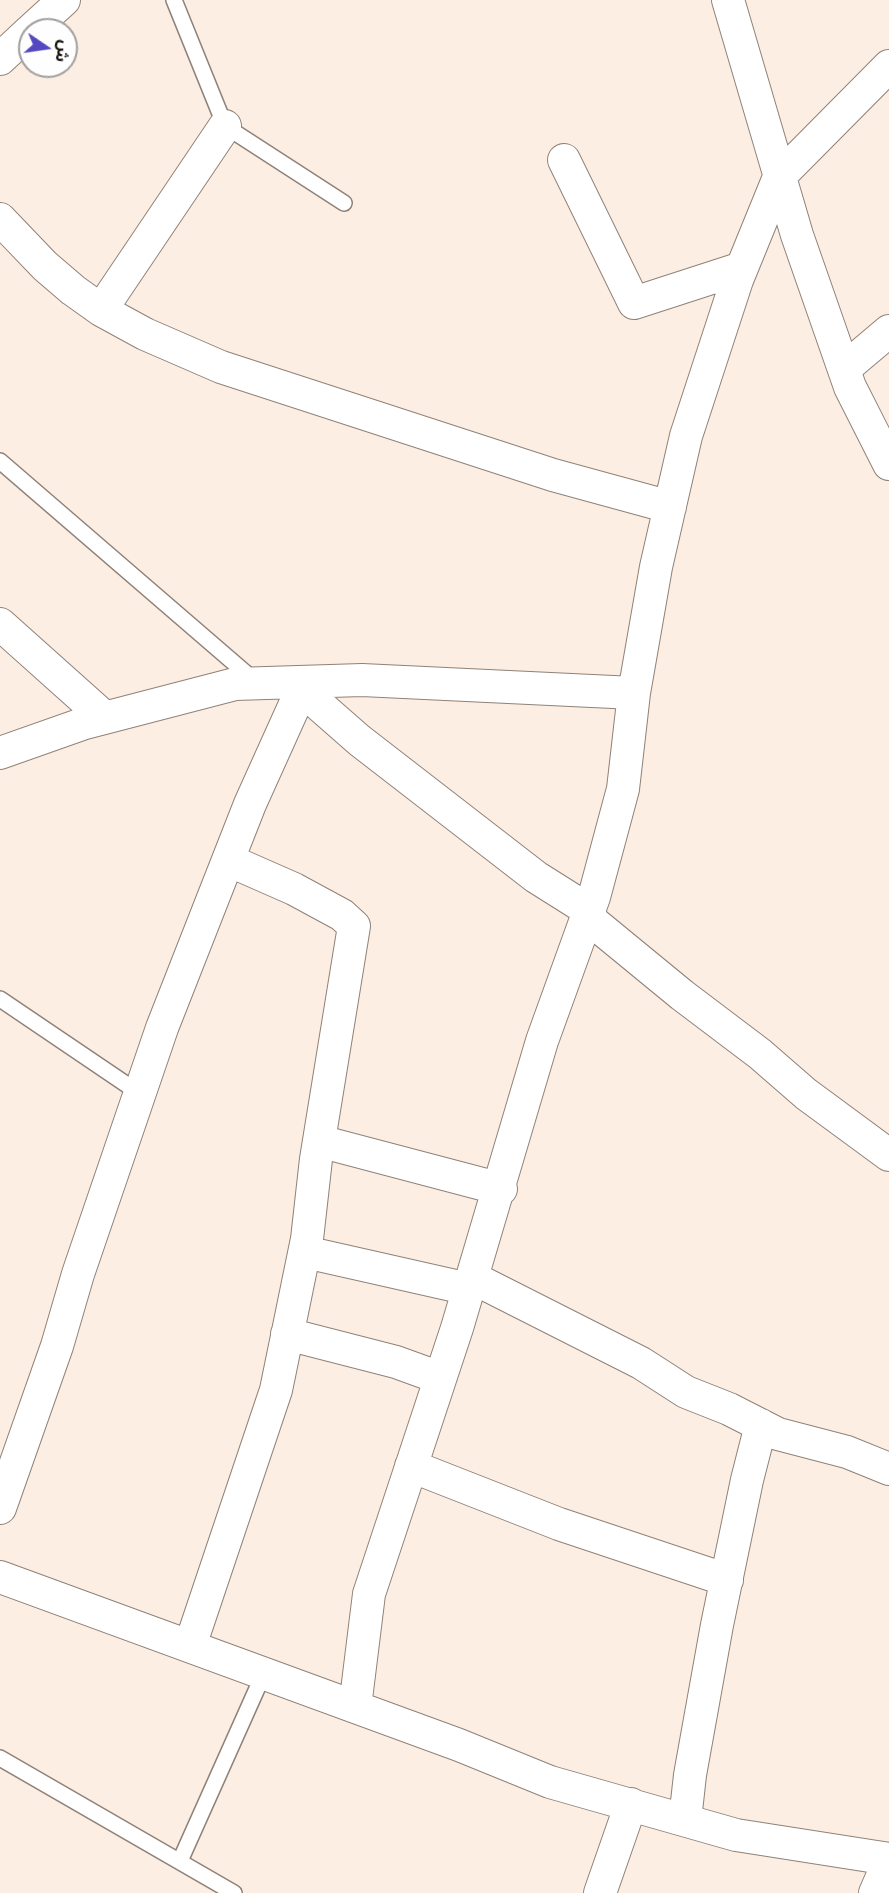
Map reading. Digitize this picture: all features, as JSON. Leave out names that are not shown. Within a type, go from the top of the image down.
[{"type":"street","points":[[45,18],[64,0]]},
{"type":"street","points":[[728,0],[779,177],[844,369],[889,464]]},
{"type":"street","points":[[0,59],[18,43]]},
{"type":"street","points":[[355,1707],[369,1594],[501,1189],[542,1041],[589,914],[623,789],[634,693],[656,567],[686,436],[742,268],[779,177],[889,66]]},
{"type":"street","points":[[101,310],[225,126]]},
{"type":"street","points":[[564,160],[634,303],[742,268]]},
{"type":"street","points":[[0,219],[45,266],[73,291],[101,310],[145,334],[221,367],[553,475],[670,507]]},
{"type":"street","points":[[844,369],[889,331]]},
{"type":"street","points":[[0,624],[104,717]]},
{"type":"street","points":[[0,753],[104,717],[235,684],[304,686],[372,681],[634,693]]},
{"type":"street","points":[[0,1508],[57,1346],[78,1274],[139,1093],[228,860],[304,686]]},
{"type":"street","points":[[304,686],[360,740],[536,877],[589,914],[682,995],[760,1053],[806,1094],[889,1155]]},
{"type":"street","points":[[190,1646],[276,1390],[304,1252],[319,1141],[354,926],[342,915],[294,889],[228,860]]},
{"type":"street","points":[[319,1141],[501,1189]]},
{"type":"street","points":[[304,1252],[471,1283],[641,1363],[686,1392],[778,1434],[813,1445],[847,1452],[889,1468]]},
{"type":"street","points":[[287,1334],[396,1362],[440,1378]]},
{"type":"street","points":[[686,1820],[703,1696],[747,1480],[761,1425]]},
{"type":"street","points":[[411,1466],[559,1524],[727,1580]]},
{"type":"street","points":[[0,1577],[459,1745],[550,1782],[736,1835],[889,1860],[875,1893]]},
{"type":"street","points":[[600,1893],[631,1804]]},
{"type":"lane","points":[[174,0],[225,126],[344,203]]},
{"type":"lane","points":[[0,461],[258,684]]},
{"type":"lane","points":[[0,999],[139,1093]]},
{"type":"lane","points":[[180,1861],[264,1673]]},
{"type":"lane","points":[[0,1758],[234,1893]]}]
